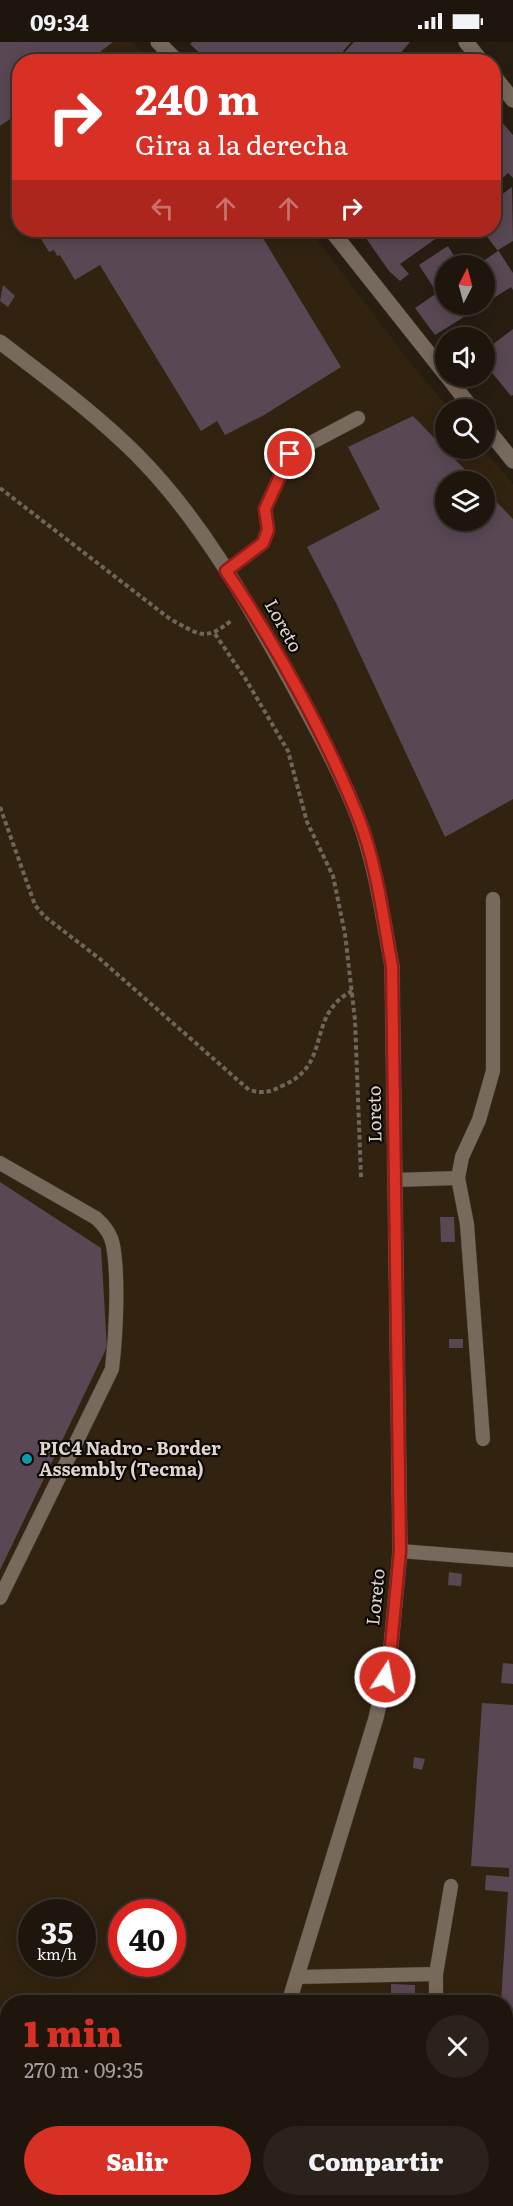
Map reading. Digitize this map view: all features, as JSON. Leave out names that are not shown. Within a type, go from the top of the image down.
[{"type":"street","points":[[158,42],[170,54]]},
{"type":"street","points":[[466,42],[476,54]]},
{"type":"street","points":[[501,85],[513,100]]},
{"type":"street","points":[[337,237],[435,362]]},
{"type":"street","name":"Loreto","points":[[0,342],[91,412],[138,456],[184,510],[249,606],[310,717],[359,821],[379,892],[392,966],[400,1551],[390,1656],[376,1718],[291,1995]]},
{"type":"street","points":[[455,387],[464,399]]},
{"type":"street","points":[[495,438],[513,461]]},
{"type":"lane","points":[[226,571],[263,543],[268,530],[265,509],[290,454],[358,418]]},
{"type":"lane","points":[[483,1439],[467,1224],[458,1178],[462,1157],[479,1120],[493,1071],[493,899]]},
{"type":"lane","points":[[0,1163],[96,1218],[107,1229],[113,1245],[116,1336],[112,1369],[0,1598]]},
{"type":"lane","points":[[395,1180],[458,1178]]},
{"type":"lane","points":[[400,1551],[513,1560]]},
{"type":"lane","points":[[436,1995],[436,1974],[451,1886]]},
{"type":"lane","points":[[297,1977],[436,1974]]},
{"type":"path","points":[[0,488],[170,619],[199,634],[215,634],[249,606]]},
{"type":"path","points":[[215,634],[245,678],[288,752],[307,822],[333,876],[345,934],[352,990],[361,1177]]},
{"type":"path","points":[[0,807],[35,905],[44,916],[100,959],[249,1090],[266,1094],[297,1079],[311,1064],[318,1036],[330,1007],[352,990]]},
{"type":"shaded area","points":[[0,42],[131,42],[144,54],[12,54],[12,237],[315,237],[415,369],[441,399],[435,399],[435,459],[492,459],[513,484],[513,1995],[0,1995]]},
{"type":"building","points":[[0,42],[113,42],[97,54],[12,54],[12,118],[0,126]]},
{"type":"building","points":[[192,42],[351,42],[341,54],[201,54],[190,44]]},
{"type":"building","points":[[354,42],[410,42],[400,54],[343,54]]},
{"type":"building","points":[[501,121],[513,135],[513,178],[508,173],[501,179]]},
{"type":"building","points":[[512,187],[513,241],[498,250],[513,273],[513,290],[511,287],[495,297],[495,255],[492,255],[498,251],[487,237],[501,237],[501,195]]},
{"type":"building","points":[[40,237],[262,237],[341,367],[264,415],[225,435],[217,421],[201,431],[100,265],[75,280],[60,255],[57,256],[54,250],[49,252]]},
{"type":"building","points":[[365,237],[438,237],[400,264],[409,274],[400,281],[389,271]]},
{"type":"building","points":[[448,246],[453,255],[435,255],[435,290],[419,265]]},
{"type":"building","points":[[3,285],[15,296],[8,307],[0,301]]},
{"type":"building","points":[[435,294],[435,315],[467,315],[448,327],[435,327],[435,335],[415,308]]},
{"type":"building","points":[[513,329],[513,395],[511,396],[495,376],[495,343]]},
{"type":"building","points":[[413,416],[435,439],[435,459],[455,459],[466,471],[435,471],[435,531],[495,531],[495,500],[513,519],[513,799],[445,837],[336,603],[307,547],[380,509],[348,447]]},
{"type":"building","name":"PIC4 Nadro - Border Assembly (Tecma)","points":[[0,1182],[101,1248],[107,1347],[0,1570]]},
{"type":"building","points":[[440,1217],[454,1217],[455,1242],[441,1242]]},
{"type":"building","points":[[449,1339],[463,1339],[463,1348],[449,1348]]},
{"type":"building","points":[[449,1572],[462,1574],[461,1586],[448,1585]]},
{"type":"building","points":[[503,1663],[513,1664],[513,1684],[501,1683]]},
{"type":"building","points":[[482,1703],[513,1705],[513,1995],[501,1995],[508,1892],[485,1890],[486,1875],[509,1877],[509,1868],[471,1866]]},
{"type":"building","points":[[414,1757],[425,1759],[422,1770],[413,1768]]},
{"type":"building","points":[[391,1984],[415,1985],[415,1995],[391,1995]]},
{"type":"place","name":"PIC4 Nadro - Border Assembly (Tecma)","points":[[27,1459]]},
{"type":"route","points":[[290,454],[265,509],[268,530],[263,543],[226,571],[249,606],[310,717],[359,821],[379,892],[392,966],[400,1551],[390,1656],[385,1677]]}]
